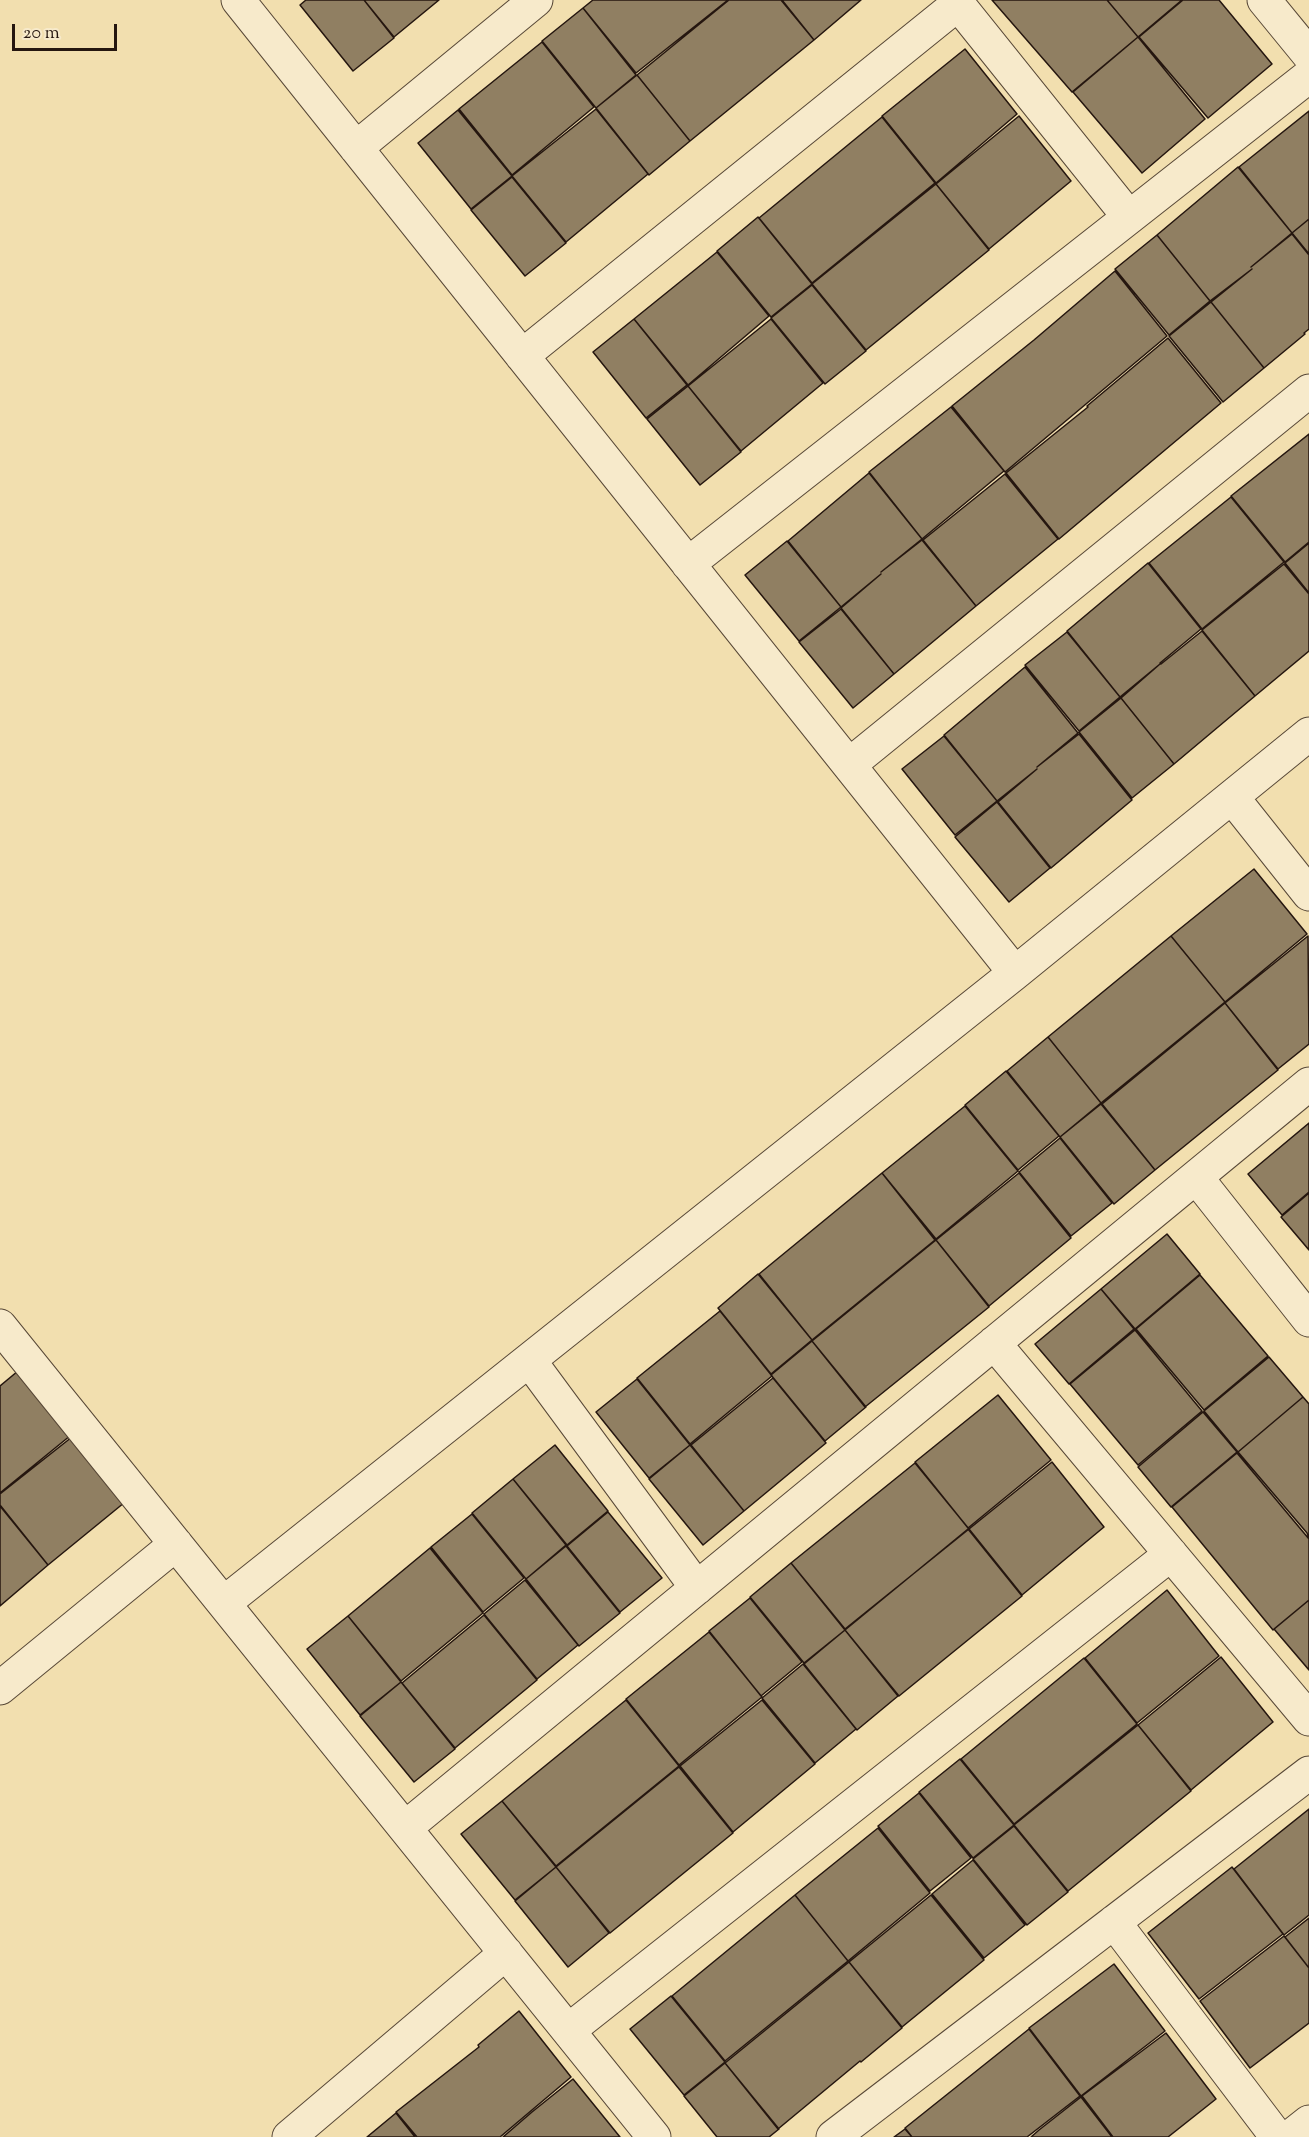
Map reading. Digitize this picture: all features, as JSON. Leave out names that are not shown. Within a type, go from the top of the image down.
[{"type":"street","points":[[238,0],[1016,973]]},
{"type":"street","points":[[356,148],[536,0]]},
{"type":"street","points":[[1264,0],[1309,55]]},
{"type":"street","points":[[522,356],[956,2],[1129,217]]},
{"type":"street","points":[[688,564],[1309,76]]},
{"type":"street","points":[[849,765],[1309,391]]},
{"type":"street","points":[[224,1603],[1016,973],[1309,734]]},
{"type":"street","points":[[1232,797],[1309,894]]},
{"type":"street","points":[[405,1828],[1309,1084]]},
{"type":"street","points":[[1196,1177],[1309,1320]]},
{"type":"street","points":[[5,1341],[176,1544],[654,2137]]},
{"type":"street","points":[[994,1343],[1309,1719]]},
{"type":"street","points":[[529,1360],[697,1588]]},
{"type":"street","points":[[0,1688],[176,1544]]},
{"type":"street","points":[[569,2030],[1171,1554]]},
{"type":"street","points":[[833,2137],[1309,1773]]},
{"type":"street","points":[[1114,1922],[1277,2137]]},
{"type":"street","points":[[289,2137],[506,1953]]},
{"type":"street","points":[[1290,2137],[1309,2122]]},
{"type":"building","points":[[306,0],[364,0],[394,38],[353,71],[300,5]]},
{"type":"building","points":[[364,0],[439,0],[394,37]]},
{"type":"building","points":[[593,0],[728,0],[636,73],[583,8]]},
{"type":"building","points":[[729,0],[781,0],[814,40],[690,141],[637,75]]},
{"type":"building","points":[[782,0],[861,0],[814,40]]},
{"type":"building","points":[[992,0],[1107,0],[1138,37],[1072,92]]},
{"type":"building","points":[[1107,0],[1182,0],[1138,37]]},
{"type":"building","points":[[1183,0],[1219,0],[1272,64],[1208,118],[1139,37]]},
{"type":"building","points":[[583,8],[636,75],[596,108],[542,41]]},
{"type":"building","points":[[1138,37],[1205,119],[1142,173],[1073,92]]},
{"type":"building","points":[[542,42],[594,107],[512,175],[459,109]]},
{"type":"building","points":[[965,49],[1017,114],[936,183],[882,116]]},
{"type":"building","points":[[637,75],[690,141],[649,175],[596,108]]},
{"type":"building","points":[[596,109],[648,174],[566,242],[512,176]]},
{"type":"building","points":[[458,110],[512,176],[471,209],[418,143]]},
{"type":"building","points":[[1309,111],[1309,219],[1292,233],[1239,167]]},
{"type":"building","points":[[1019,116],[1071,181],[989,249],[936,184]]},
{"type":"building","points":[[882,117],[935,183],[812,283],[759,218]]},
{"type":"building","points":[[1238,167],[1292,233],[1251,267],[1292,234],[1309,255],[1309,329],[1264,368],[1211,302],[1252,269],[1210,301],[1157,235]]},
{"type":"building","points":[[512,177],[566,243],[525,276],[471,210]]},
{"type":"building","points":[[936,184],[989,250],[866,350],[812,284]]},
{"type":"building","points":[[758,217],[812,284],[771,317],[717,251]]},
{"type":"building","points":[[1309,219],[1309,254],[1292,233]]},
{"type":"building","points":[[1157,235],[1210,301],[1169,335],[1115,269]]},
{"type":"building","points":[[717,252],[769,316],[688,385],[634,319]]},
{"type":"building","points":[[1115,271],[1167,336],[1005,472],[952,406]]},
{"type":"building","points":[[812,285],[866,351],[825,384],[771,318]]},
{"type":"building","points":[[1211,302],[1264,368],[1223,402],[1169,336]]},
{"type":"building","points":[[634,319],[687,385],[646,418],[593,352]]},
{"type":"building","points":[[771,319],[823,383],[741,451],[688,386]]},
{"type":"building","points":[[1168,338],[1221,403],[1059,539],[1006,473]]},
{"type":"building","points":[[688,386],[741,452],[700,485],[647,419]]},
{"type":"building","points":[[951,407],[1004,471],[922,539],[869,472]]},
{"type":"building","points":[[1309,434],[1309,542],[1285,562],[1231,496]]},
{"type":"building","points":[[869,473],[922,539],[881,572],[922,540],[976,606],[894,674],[841,608],[881,574],[841,607],[788,541]]},
{"type":"building","points":[[1005,474],[1058,539],[976,606],[923,540]]},
{"type":"building","points":[[1231,497],[1284,562],[1202,629],[1149,563]]},
{"type":"building","points":[[787,541],[841,607],[799,641],[745,575]]},
{"type":"building","points":[[1309,543],[1309,593],[1285,563]]},
{"type":"building","points":[[1148,563],[1201,629],[1160,663],[1202,631],[1255,696],[1174,764],[1121,698],[1160,664],[1120,697],[1067,631]]},
{"type":"building","points":[[1284,564],[1309,594],[1309,651],[1255,696],[1202,630]]},
{"type":"building","points":[[841,609],[894,674],[853,708],[799,642]]},
{"type":"building","points":[[1067,632],[1120,697],[1079,731],[1025,665]]},
{"type":"building","points":[[1025,667],[1078,733],[1037,767],[1079,734],[1132,800],[1051,868],[998,802],[1037,769],[997,801],[944,735]]},
{"type":"building","points":[[1121,698],[1174,764],[1132,798],[1079,732]]},
{"type":"building","points":[[944,736],[997,801],[955,835],[902,769]]},
{"type":"building","points":[[997,802],[1050,868],[1009,902],[955,837]]},
{"type":"building","points":[[1254,869],[1307,934],[1225,1002],[1171,936]]},
{"type":"building","points":[[1171,936],[1225,1002],[1101,1103],[1048,1037]]},
{"type":"building","points":[[1308,936],[1309,1044],[1278,1069],[1225,1003]]},
{"type":"building","points":[[1225,1003],[1278,1070],[1155,1170],[1102,1104]]},
{"type":"building","points":[[1048,1037],[1101,1103],[1060,1137],[1007,1071]]},
{"type":"building","points":[[1006,1071],[1059,1136],[1018,1170],[965,1105]]},
{"type":"building","points":[[1101,1104],[1155,1170],[1114,1204],[1060,1137]]},
{"type":"building","points":[[965,1106],[1018,1171],[936,1239],[882,1173]]},
{"type":"building","points":[[1309,1123],[1309,1192],[1282,1215],[1248,1174]]},
{"type":"building","points":[[1060,1138],[1112,1203],[1071,1236],[1019,1172]]},
{"type":"building","points":[[882,1173],[935,1240],[812,1340],[759,1274]]},
{"type":"building","points":[[1019,1173],[1071,1238],[989,1306],[936,1240]]},
{"type":"building","points":[[1309,1193],[1309,1250],[1281,1217]]},
{"type":"building","points":[[1167,1234],[1200,1274],[1135,1329],[1101,1289]]},
{"type":"building","points":[[936,1240],[989,1307],[865,1407],[812,1341]]},
{"type":"building","points":[[758,1274],[812,1340],[771,1374],[718,1308]]},
{"type":"building","points":[[1200,1275],[1268,1356],[1204,1410],[1136,1329]]},
{"type":"building","points":[[1101,1289],[1134,1329],[1069,1384],[1035,1344]]},
{"type":"building","points":[[720,1311],[772,1376],[690,1444],[637,1378]]},
{"type":"building","points":[[1135,1330],[1202,1411],[1138,1465],[1070,1384]]},
{"type":"building","points":[[812,1341],[866,1407],[825,1441],[771,1375]]},
{"type":"building","points":[[1269,1357],[1303,1397],[1238,1452],[1204,1411]]},
{"type":"building","points":[[24,1366],[76,1431],[0,1493],[0,1386]]},
{"type":"building","points":[[773,1378],[826,1443],[744,1511],[691,1445]]},
{"type":"building","points":[[637,1379],[690,1445],[649,1478],[596,1412]]},
{"type":"building","points":[[998,1395],[1051,1460],[968,1528],[915,1462]]},
{"type":"building","points":[[1303,1397],[1309,1404],[1309,1538],[1238,1452]]},
{"type":"building","points":[[1203,1412],[1237,1452],[1171,1507],[1138,1467]]},
{"type":"building","points":[[77,1433],[130,1498],[48,1565],[0,1505],[0,1494]]},
{"type":"building","points":[[555,1445],[608,1511],[567,1545],[513,1479]]},
{"type":"building","points":[[690,1445],[744,1511],[703,1545],[649,1479]]},
{"type":"building","points":[[1237,1453],[1309,1539],[1309,1600],[1273,1630],[1172,1507]]},
{"type":"building","points":[[1052,1462],[1104,1527],[1022,1595],[969,1529]]},
{"type":"building","points":[[915,1463],[969,1529],[845,1629],[791,1563]]},
{"type":"building","points":[[513,1479],[566,1545],[526,1579],[472,1513]]},
{"type":"building","points":[[0,1506],[48,1565],[0,1606]]},
{"type":"building","points":[[608,1512],[662,1578],[620,1612],[567,1546]]},
{"type":"building","points":[[472,1514],[524,1578],[483,1612],[431,1547]]},
{"type":"building","points":[[968,1529],[1022,1596],[899,1696],[845,1630]]},
{"type":"building","points":[[566,1546],[620,1613],[579,1646],[526,1579]]},
{"type":"building","points":[[430,1548],[483,1613],[401,1681],[348,1616]]},
{"type":"building","points":[[791,1563],[845,1630],[804,1663],[750,1597]]},
{"type":"building","points":[[525,1580],[578,1645],[537,1679],[484,1614]]},
{"type":"building","points":[[1167,1590],[1219,1656],[1137,1723],[1085,1658]]},
{"type":"building","points":[[750,1598],[802,1662],[761,1696],[709,1631]]},
{"type":"building","points":[[1309,1600],[1309,1670],[1274,1629]]},
{"type":"building","points":[[484,1615],[537,1680],[455,1748],[402,1683]]},
{"type":"building","points":[[348,1616],[401,1682],[360,1715],[307,1649]]},
{"type":"building","points":[[845,1630],[898,1696],[857,1730],[804,1664]]},
{"type":"building","points":[[709,1632],[762,1697],[679,1765],[626,1699]]},
{"type":"building","points":[[1221,1657],[1273,1722],[1191,1790],[1138,1725]]},
{"type":"building","points":[[1084,1658],[1137,1724],[1014,1824],[961,1759]]},
{"type":"building","points":[[803,1664],[856,1729],[815,1763],[762,1698]]},
{"type":"building","points":[[401,1682],[455,1749],[414,1782],[360,1716]]},
{"type":"building","points":[[626,1700],[679,1766],[556,1866],[502,1801]]},
{"type":"building","points":[[762,1700],[815,1764],[733,1832],[680,1766]]},
{"type":"building","points":[[1138,1725],[1191,1791],[1068,1891],[1014,1825]]},
{"type":"building","points":[[960,1759],[1014,1825],[973,1858],[919,1792]]},
{"type":"building","points":[[679,1767],[733,1833],[610,1933],[556,1867]]},
{"type":"building","points":[[919,1793],[971,1858],[930,1891],[878,1826]]},
{"type":"building","points":[[502,1801],[556,1867],[515,1900],[461,1834]]},
{"type":"building","points":[[1309,1809],[1309,1915],[1284,1935],[1234,1869]]},
{"type":"building","points":[[1014,1826],[1068,1892],[1027,1925],[973,1859]]},
{"type":"building","points":[[878,1828],[930,1893],[848,1961],[795,1895]]},
{"type":"building","points":[[973,1860],[1025,1925],[984,1958],[932,1894]]},
{"type":"building","points":[[556,1867],[609,1933],[568,1967],[515,1901]]},
{"type":"building","points":[[1232,1867],[1283,1934],[1199,1999],[1148,1933]]},
{"type":"building","points":[[795,1895],[848,1961],[725,2061],[672,1996]]},
{"type":"building","points":[[931,1895],[984,1960],[902,2027],[849,1962]]},
{"type":"building","points":[[1309,1918],[1309,1968],[1285,1937]]},
{"type":"building","points":[[1284,1936],[1309,1968],[1309,2023],[1250,2068],[1200,2001]]},
{"type":"building","points":[[849,1962],[902,2028],[778,2129],[725,2063]]},
{"type":"building","points":[[1114,1964],[1165,2031],[1081,2096],[1029,2028]]},
{"type":"building","points":[[671,1996],[725,2062],[684,2095],[630,2029]]},
{"type":"building","points":[[519,2011],[571,2077],[500,2137],[417,2137],[396,2112],[479,2047],[478,2045]]},
{"type":"building","points":[[1029,2029],[1080,2096],[1027,2137],[912,2137],[905,2128]]},
{"type":"building","points":[[1166,2033],[1216,2099],[1168,2137],[1113,2137],[1082,2096]]},
{"type":"building","points":[[725,2063],[779,2129],[769,2137],[717,2137],[684,2096]]},
{"type":"building","points":[[573,2079],[620,2137],[503,2137],[532,2112]]},
{"type":"building","points":[[1081,2097],[1112,2137],[1031,2137],[1039,2130]]},
{"type":"building","points":[[396,2113],[415,2137],[367,2137]]},
{"type":"building","points":[[905,2129],[912,2137],[894,2137]]}]
